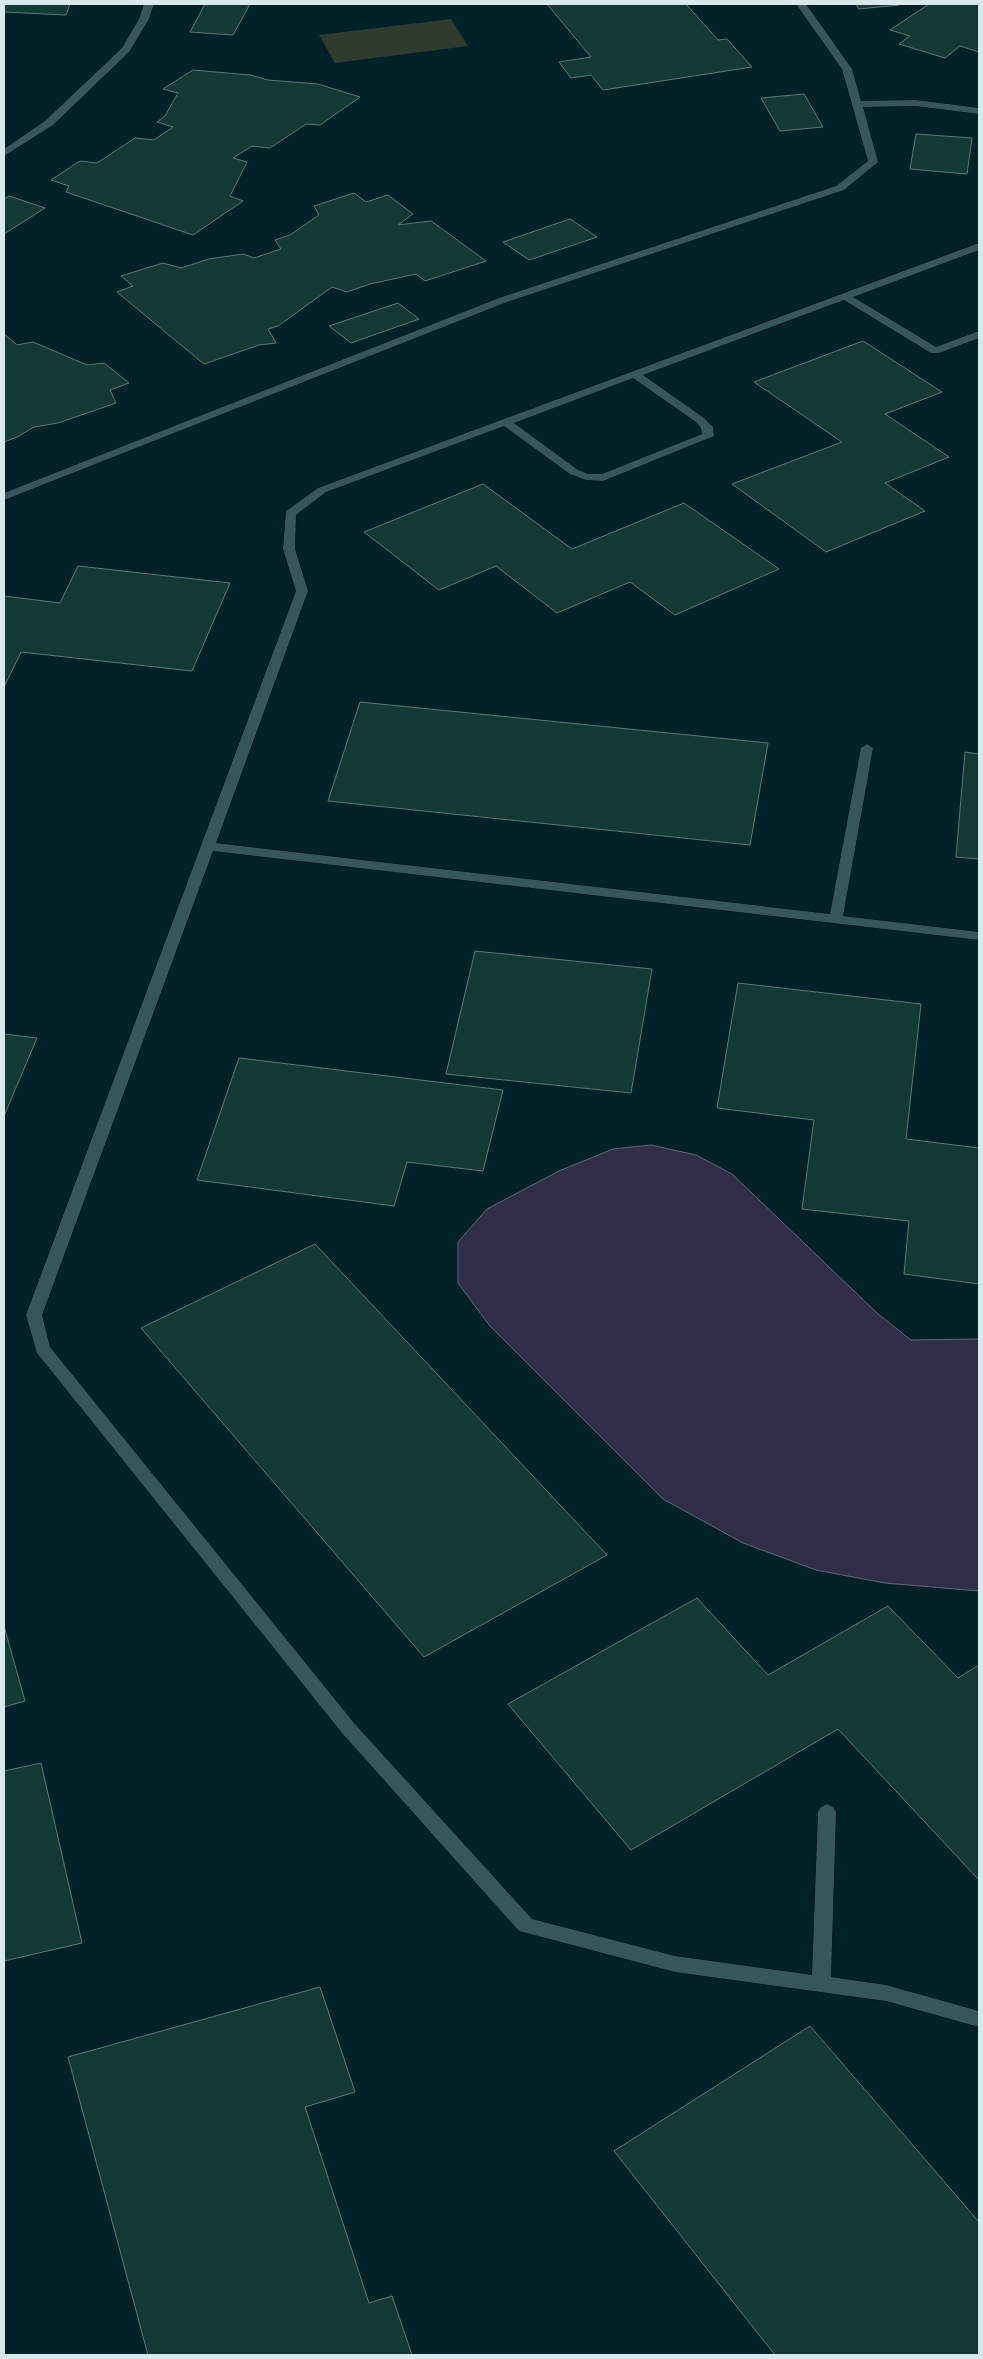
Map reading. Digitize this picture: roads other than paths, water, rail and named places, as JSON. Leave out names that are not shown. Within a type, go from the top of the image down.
[{"type":"lane","points":[[4,153],[49,123],[126,50],[144,19],[149,4]]},
{"type":"lane","points":[[4,497],[503,300],[840,188],[873,162],[847,69],[800,4]]},
{"type":"lane","points":[[858,104],[916,103],[979,111]]},
{"type":"lane","points":[[979,246],[322,490],[290,514],[289,549],[302,591],[34,1316],[43,1349],[348,1728],[526,1925],[675,1964],[886,1993],[979,2019]]},
{"type":"lane","points":[[845,296],[935,351],[979,334]]},
{"type":"lane","points":[[505,422],[574,472],[594,478],[603,478],[708,436],[707,427],[700,420],[634,374]]},
{"type":"lane","points":[[836,919],[867,748]]},
{"type":"lane","points":[[208,846],[979,936]]},
{"type":"lane","points":[[821,1984],[828,1812]]}]
